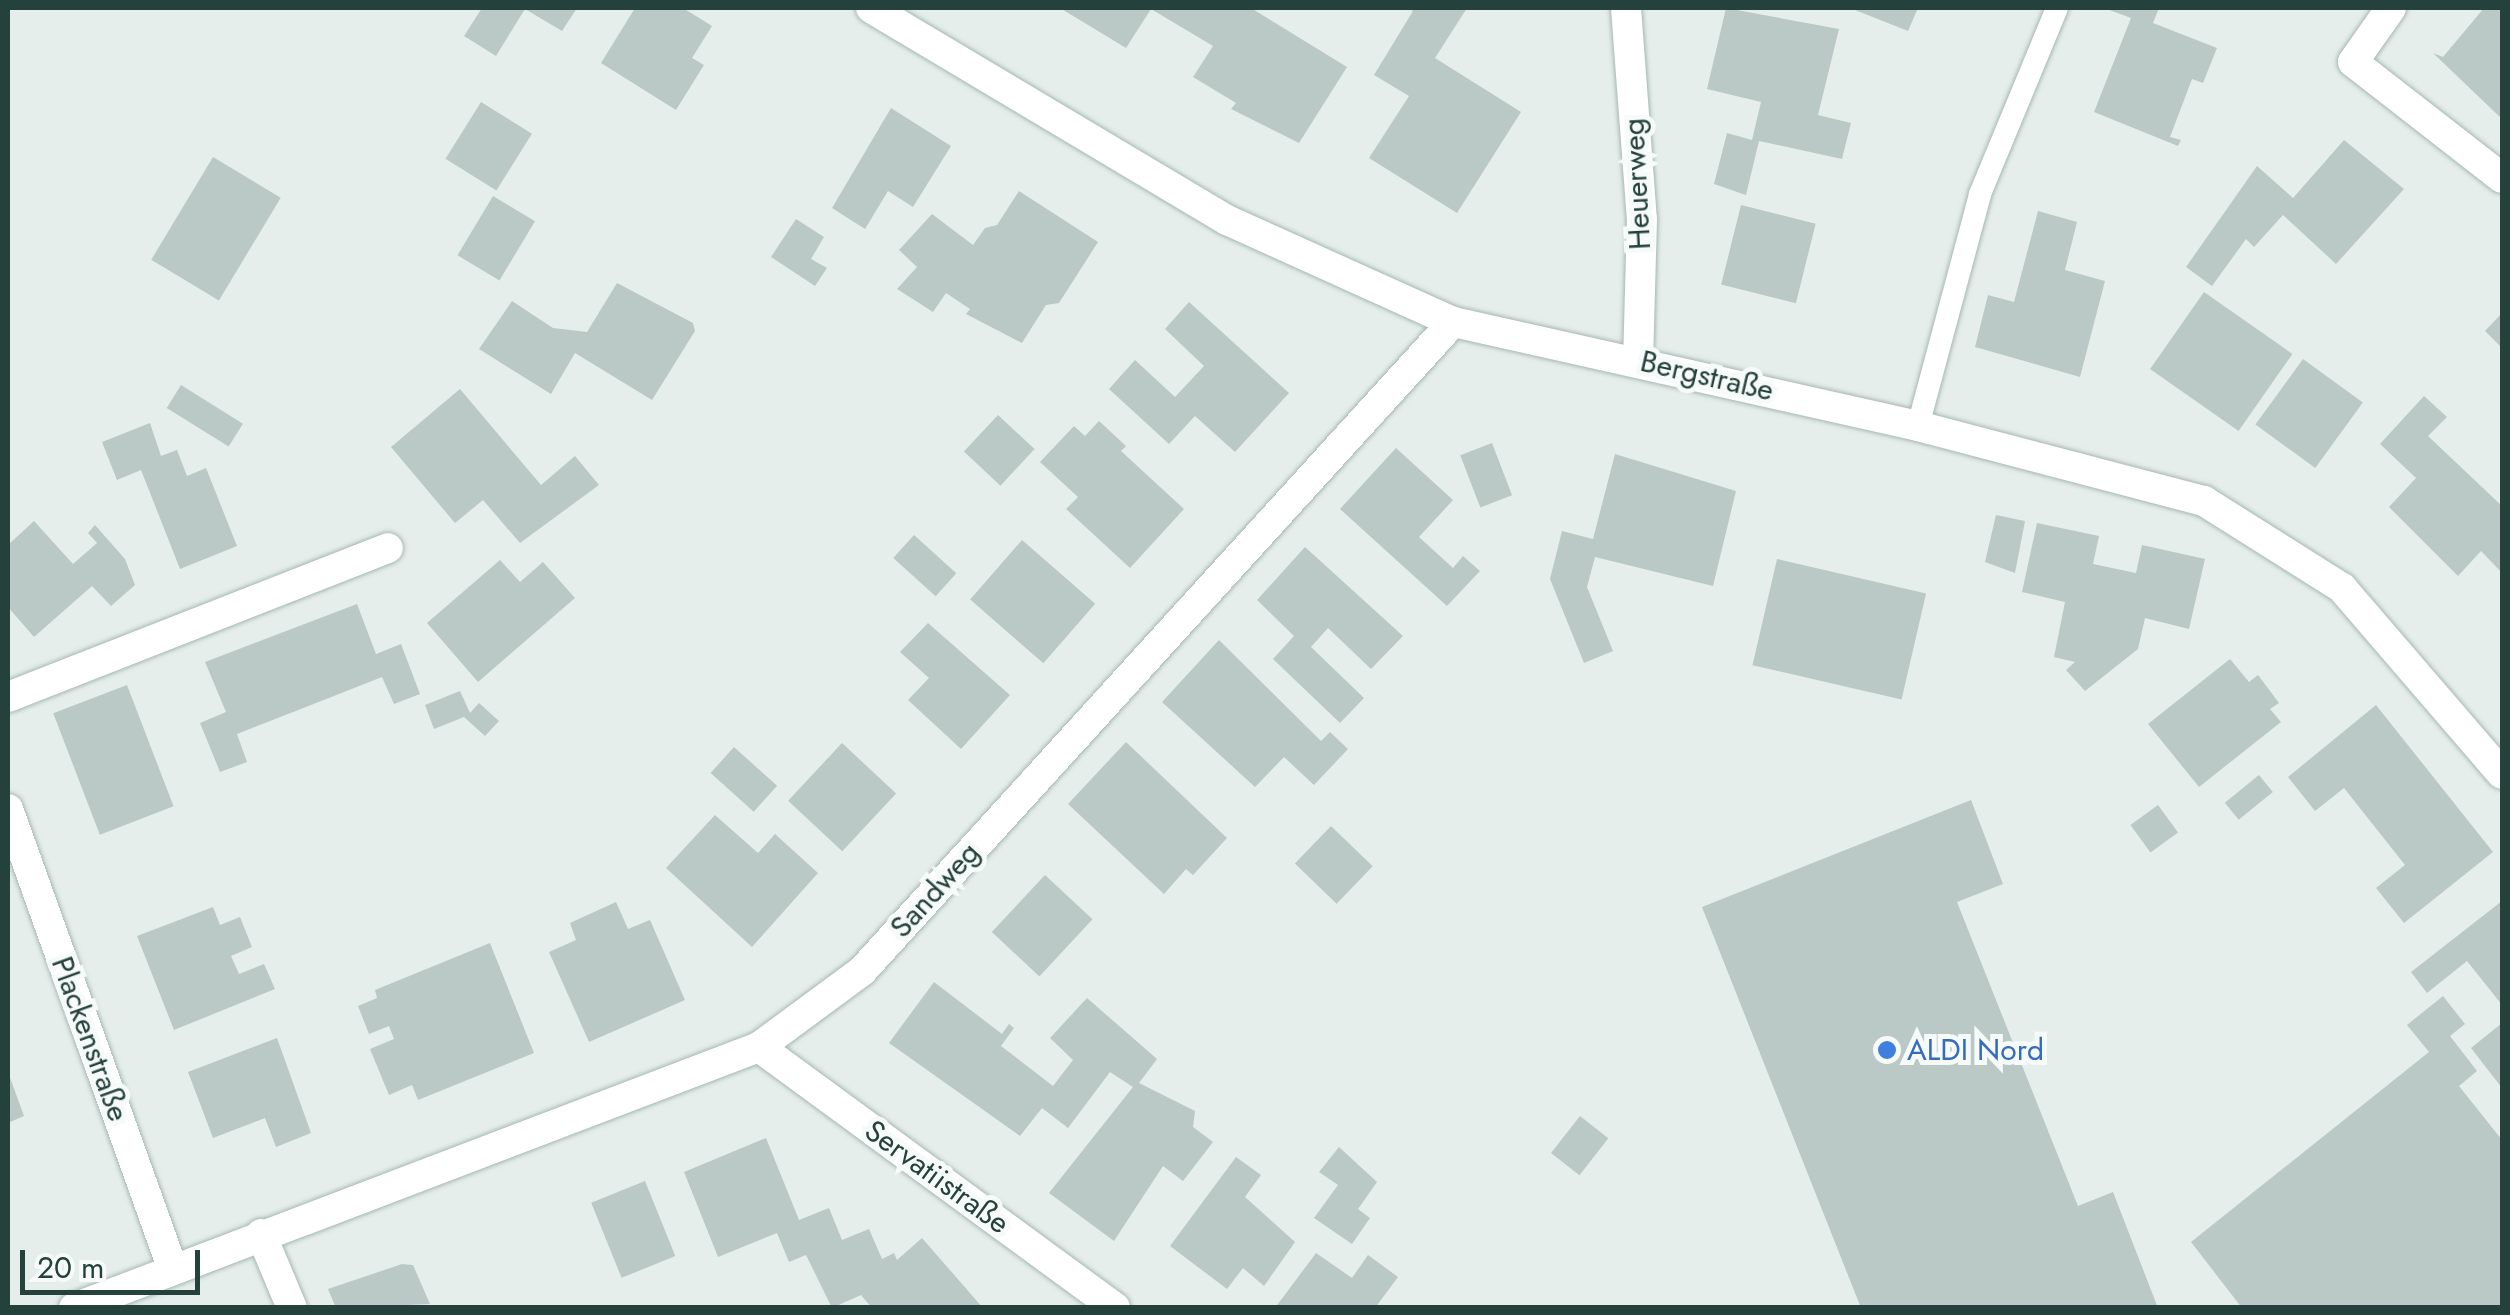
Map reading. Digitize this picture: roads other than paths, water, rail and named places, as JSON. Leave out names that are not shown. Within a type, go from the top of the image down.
[{"type":"street","name":"Bergstraße","points":[[872,8],[1227,220],[1453,322],[1638,360],[1918,426],[2204,501],[2342,588],[2502,772]]},
{"type":"street","name":"Heuerweg","points":[[1626,8],[1642,219],[1638,360]]},
{"type":"street","points":[[2391,8],[2353,62],[2502,178]]},
{"type":"street","name":"Sandweg","points":[[74,1308],[759,1047],[862,971],[1453,322]]},
{"type":"street","points":[[8,698],[388,548]]},
{"type":"street","name":"Plackenstraße","points":[[8,808],[173,1269]]},
{"type":"street","name":"Servatiistraße","points":[[759,1047],[1115,1308]]},
{"type":"street","points":[[261,1234],[292,1308]]},
{"type":"lane","points":[[1918,426],[1980,194],[2058,8]]},
{"type":"place","name":"ALDI Nord","points":[[1887,1050]]}]
